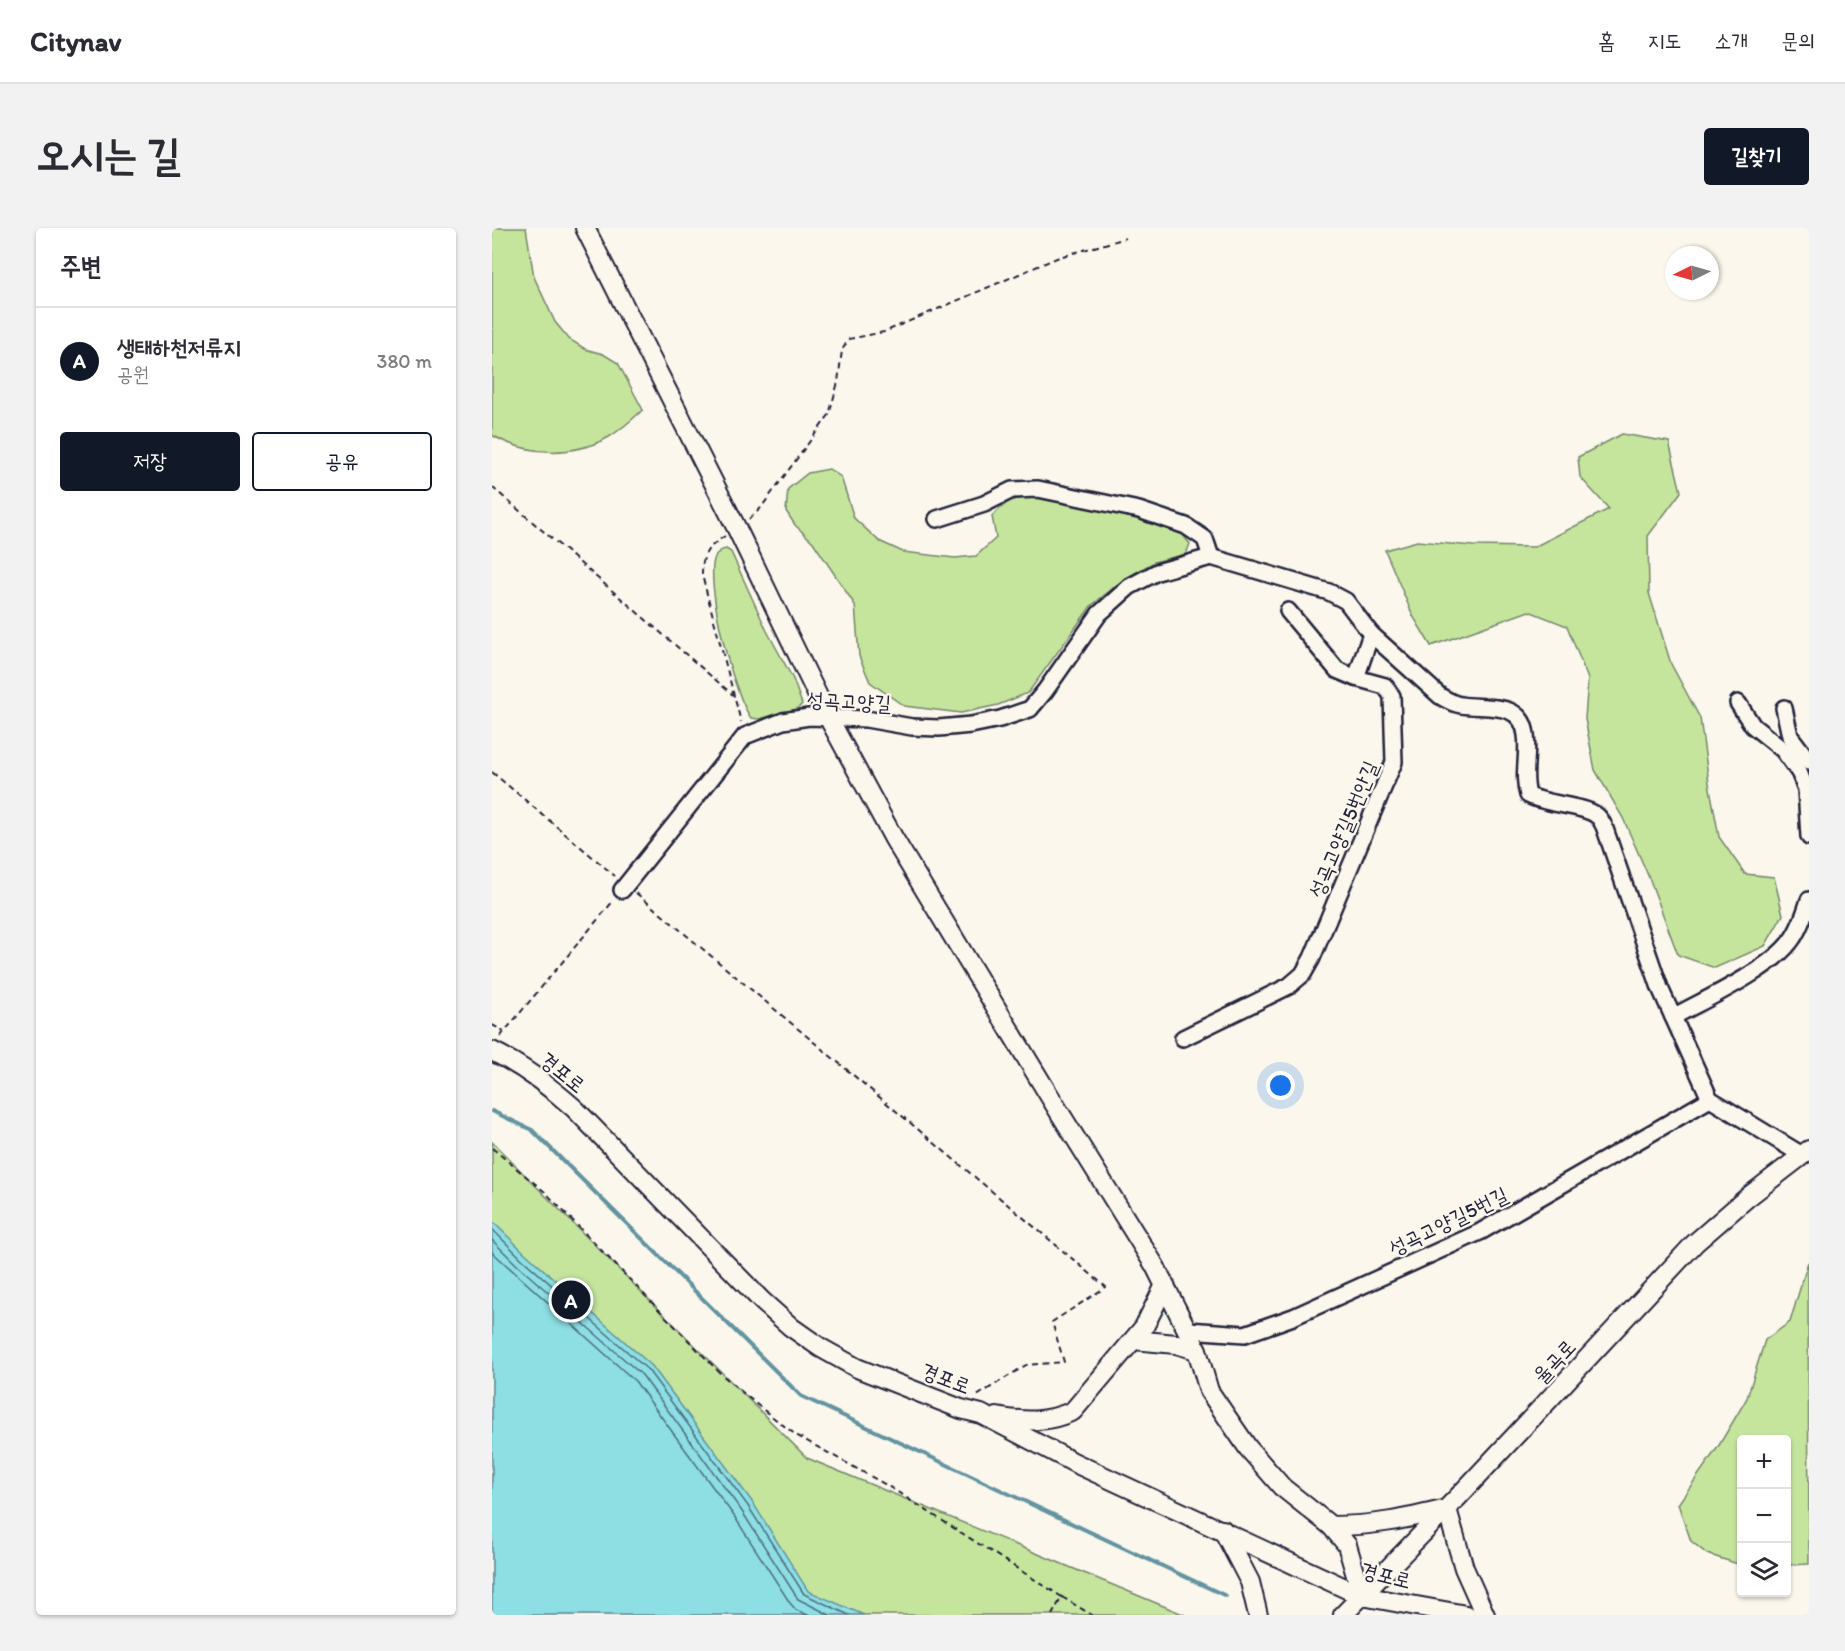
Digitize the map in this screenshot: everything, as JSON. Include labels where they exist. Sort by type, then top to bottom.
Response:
[{"type":"street","points":[[585,228],[737,529],[828,717],[894,839],[1165,1285],[1197,1350],[1209,1390],[1248,1448],[1282,1487],[1331,1526],[1347,1545],[1362,1596]]},
{"type":"street","points":[[937,519],[984,504],[1011,490],[1038,489],[1138,510],[1186,526],[1205,539],[1211,557],[1329,592],[1346,601],[1371,634],[1440,696],[1450,702],[1500,707],[1513,712],[1521,722],[1526,734],[1525,784],[1528,795],[1589,811],[1598,815],[1604,826],[1660,988],[1710,1099],[1806,1152]]},
{"type":"street","name":"성곡고양길","points":[[744,736],[783,721],[809,717],[939,728],[1000,719],[1030,709],[1099,614],[1129,587],[1157,572],[1211,557]]},
{"type":"street","name":"성곡고양길5번안길","points":[[1183,1038],[1289,986],[1303,974],[1312,958],[1394,762],[1392,696],[1385,686],[1336,670],[1288,611]]},
{"type":"street","points":[[1356,678],[1371,634]]},
{"type":"street","points":[[1738,703],[1753,726],[1783,750],[1799,772],[1806,789],[1809,837]]},
{"type":"street","points":[[1784,708],[1790,736],[1809,761]]},
{"type":"street","points":[[624,888],[744,736]]},
{"type":"street","points":[[1674,1017],[1765,965],[1791,942],[1809,900]]},
{"type":"street","name":"경포로","points":[[492,1051],[547,1084],[567,1102],[762,1301],[791,1327],[821,1348],[857,1368],[961,1409],[981,1414],[1075,1463],[1362,1596],[1466,1615]]},
{"type":"street","name":"성곡고양길5번길","points":[[1188,1330],[1245,1334],[1293,1317],[1480,1232],[1710,1099]]},
{"type":"street","name":"율곡로","points":[[1343,1615],[1447,1509],[1695,1243],[1748,1197],[1806,1152]]},
{"type":"street","points":[[981,1414],[1020,1421],[1040,1421],[1059,1418],[1073,1411],[1134,1340],[1154,1310],[1165,1285]]},
{"type":"street","points":[[1134,1340],[1176,1344],[1197,1350]]},
{"type":"street","points":[[1331,1526],[1392,1522],[1447,1509],[1464,1568],[1485,1615]]},
{"type":"street","points":[[1223,1530],[1250,1582],[1258,1615]]},
{"type":"path","points":[[744,736],[702,575],[705,553],[713,544],[737,529],[760,509],[829,415],[838,382],[842,350],[849,339],[884,332],[1059,257],[1126,238]]},
{"type":"path","points":[[492,487],[734,696]]},
{"type":"path","points":[[492,772],[624,888],[1106,1287],[1052,1322],[1064,1362],[1026,1365],[985,1389],[961,1409]]},
{"type":"path","points":[[492,1040],[500,1037],[624,888]]},
{"type":"path","points":[[492,1025],[504,1031]]},
{"type":"path","points":[[492,1148],[545,1192],[721,1374],[761,1408],[796,1435],[888,1486],[1092,1615]]},
{"type":"path","points":[[1052,1615],[1062,1597]]},
{"type":"green space","points":[[492,228],[526,228],[534,277],[555,322],[569,339],[585,349],[603,354],[618,363],[643,410],[609,437],[580,448],[550,451],[520,447],[492,435]]},
{"type":"green space","points":[[1622,434],[1669,442],[1681,492],[1648,536],[1649,593],[1671,664],[1700,718],[1719,837],[1745,874],[1774,877],[1783,915],[1765,946],[1715,968],[1678,955],[1650,880],[1623,818],[1595,770],[1585,719],[1588,679],[1567,626],[1529,611],[1431,646],[1413,616],[1385,550],[1417,541],[1473,546],[1534,547],[1609,509],[1580,477],[1578,457]]},
{"type":"green space","points":[[829,469],[841,477],[854,518],[879,541],[903,552],[955,558],[976,556],[996,538],[992,516],[1010,500],[1039,496],[1137,519],[1182,534],[1190,544],[1186,554],[1154,562],[1124,579],[1091,606],[1028,693],[998,705],[961,713],[904,706],[870,682],[859,656],[855,605],[813,542],[795,525],[786,511],[788,489],[808,473]]},
{"type":"green space","points":[[726,549],[731,552],[767,631],[793,679],[802,704],[797,709],[759,719],[751,718],[744,706],[722,639],[714,590],[715,557]]},
{"type":"green space","points":[[492,1142],[807,1458],[1185,1615],[492,1615]]},
{"type":"green space","points":[[1808,1262],[1809,1564],[1791,1565],[1791,1435],[1737,1435],[1737,1564],[1707,1554],[1691,1541],[1678,1504],[1718,1447],[1747,1398],[1765,1340],[1790,1322]]},
{"type":"water","points":[[492,1221],[652,1366],[753,1503],[808,1591],[864,1615],[492,1615]]},
{"type":"waterway","points":[[492,1111],[532,1130],[801,1396],[1226,1596]]},
{"type":"place","name":"생태하천저류지","points":[[571,1300]]}]
